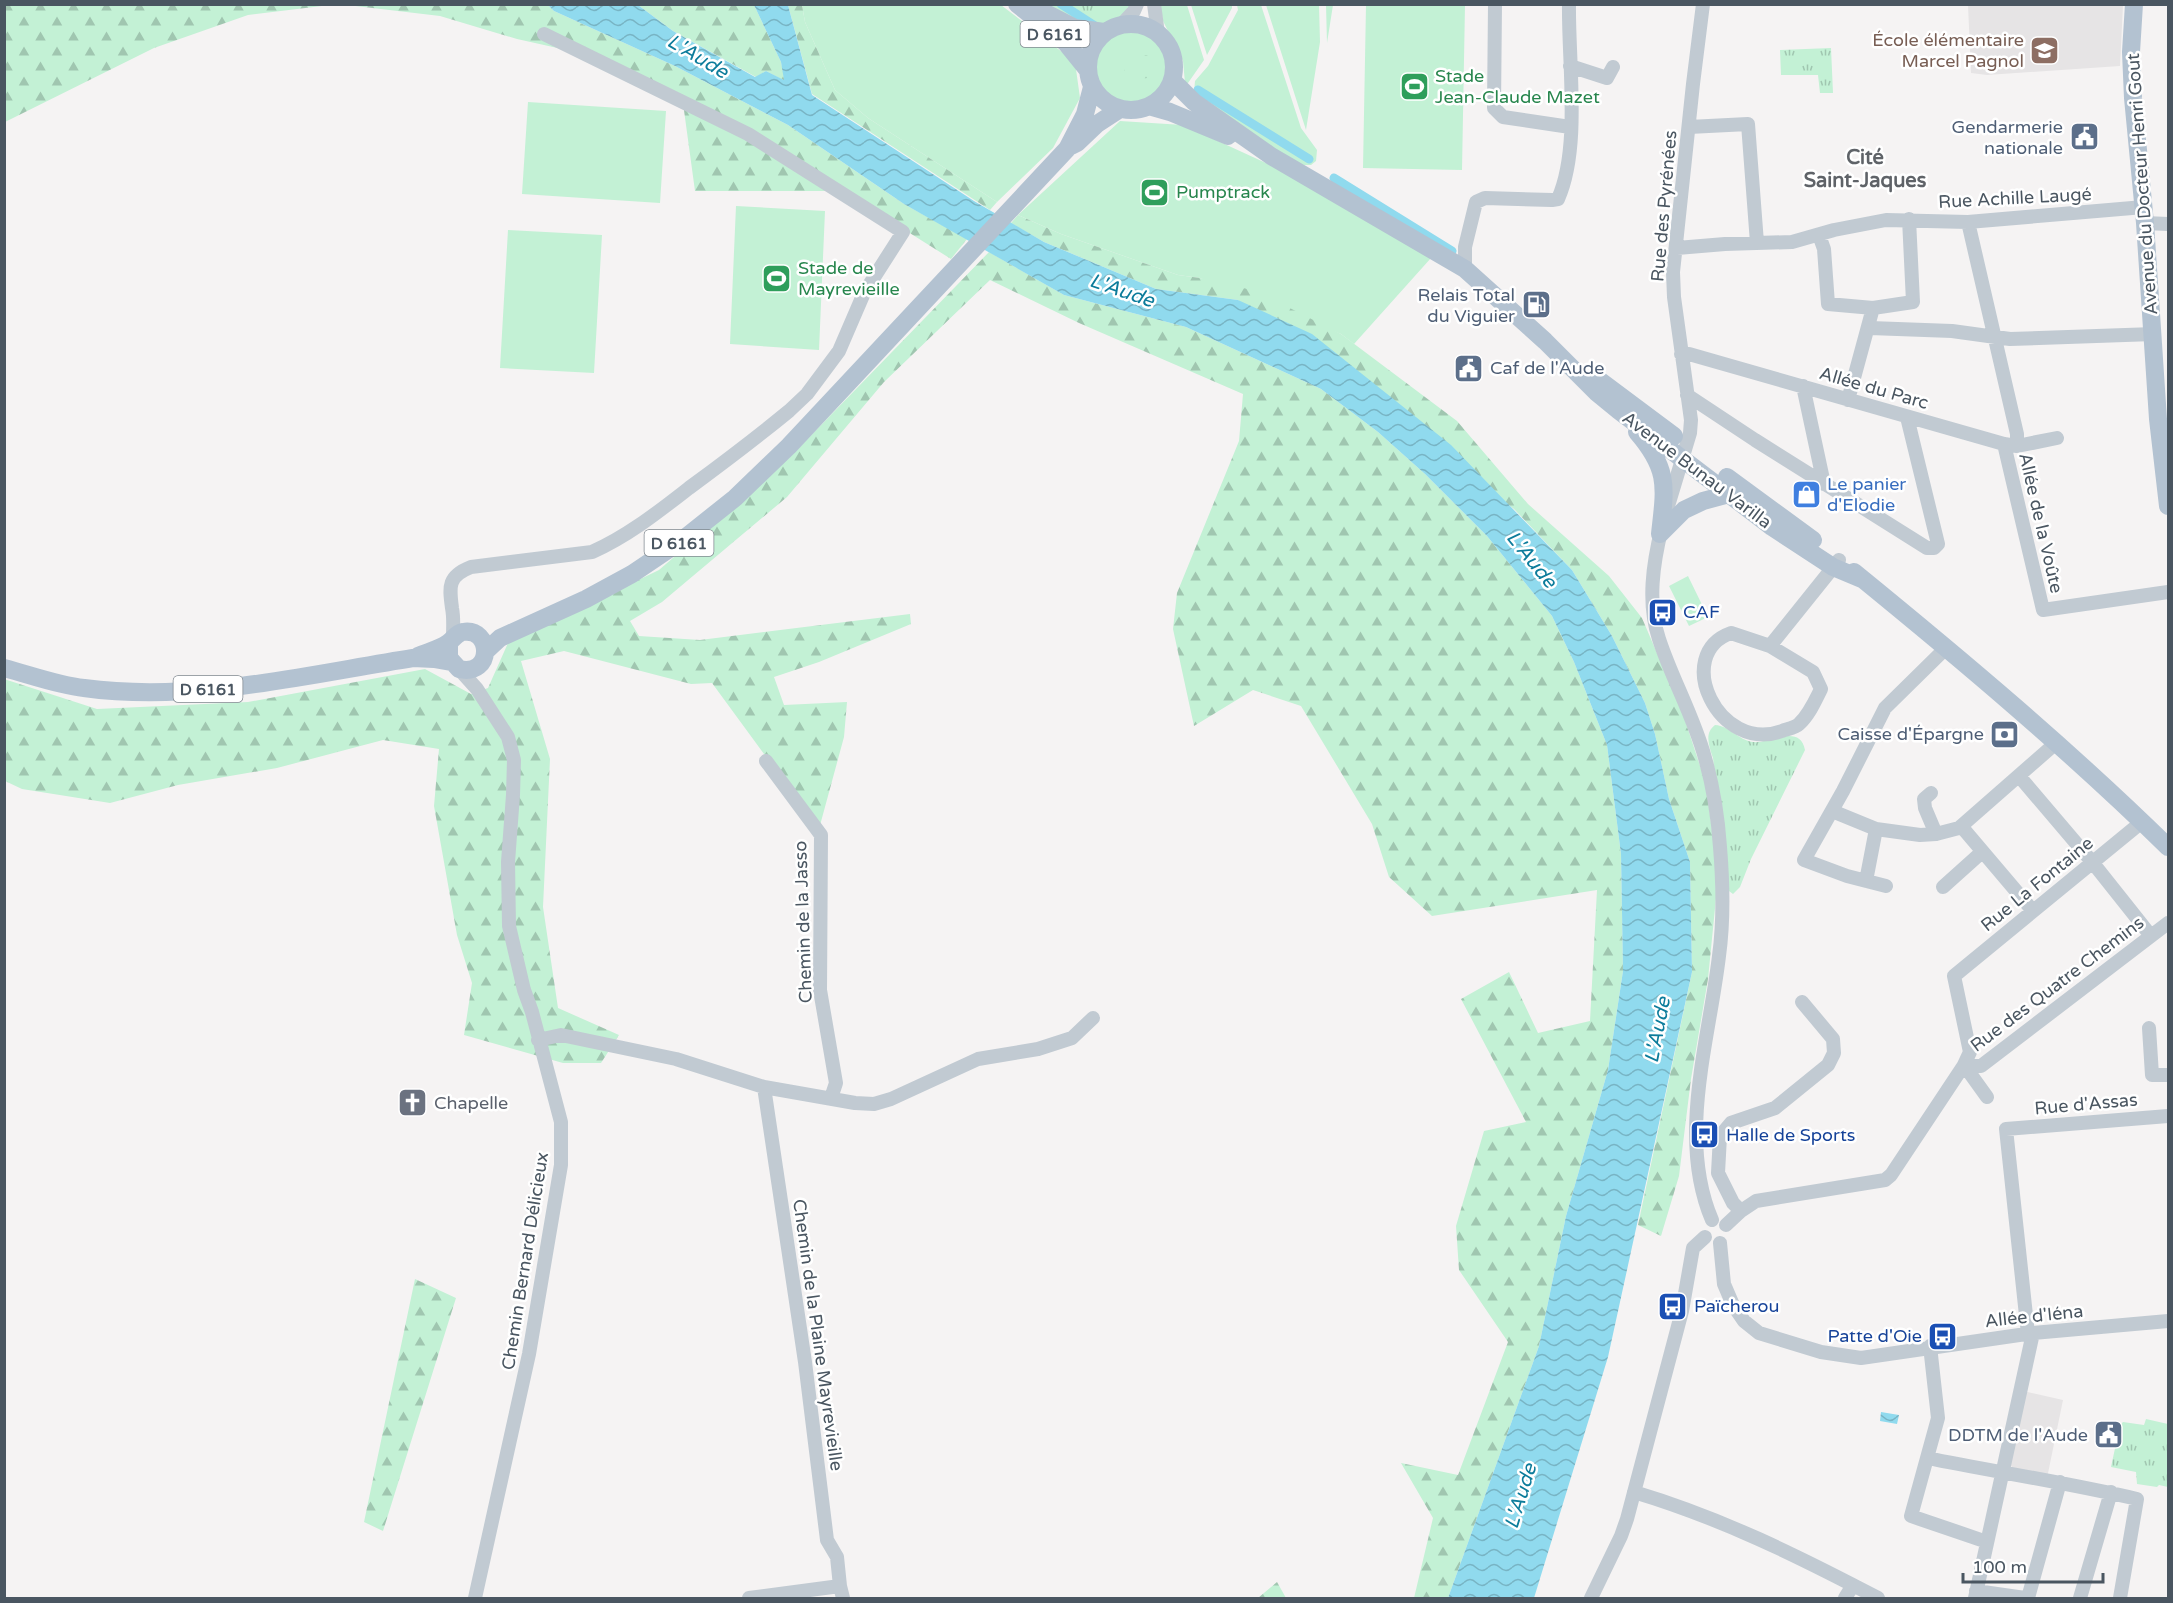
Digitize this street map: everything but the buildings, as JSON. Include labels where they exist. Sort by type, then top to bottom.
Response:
[{"type":"main road","name":"D 6161","points":[[1017,4],[1066,43],[1090,78],[1085,114],[1067,149]]},
{"type":"main road","name":"D 6161","points":[[1030,4],[1075,28],[1104,32]]},
{"type":"main road","name":"Avenue du Docteur Henri Gout","points":[[2134,4],[2131,52],[2133,98],[2154,334],[2158,419],[2169,506]]},
{"type":"main road","points":[[1122,24],[1142,25],[1158,34],[1169,47],[1172,55],[1172,80],[1163,95],[1149,106],[1135,110],[1120,109],[1104,101],[1090,78],[1091,48],[1104,32],[1122,24]]},
{"type":"main road","points":[[1172,80],[1194,102],[1271,156]]},
{"type":"main road","points":[[1149,106],[1184,118],[1271,156]]},
{"type":"main road","name":"D 6161","points":[[4,668],[84,688],[150,692],[231,688],[412,658],[467,640],[500,638],[595,594],[632,574],[681,541],[744,490],[1067,149],[1097,124],[1120,109]]},
{"type":"main road","name":"Avenue Bunau Varilla","points":[[1271,156],[1465,269],[1545,340],[1684,452],[1836,563]]},
{"type":"main road","name":"Avenue Bunau Varilla","points":[[1545,340],[1596,392],[1618,410],[1684,452],[1729,494],[1772,527],[1864,580],[2056,743],[2169,847]]},
{"type":"main road","points":[[1618,410],[1650,447],[1659,466],[1665,486],[1660,534]]},
{"type":"main road","points":[[1660,534],[1684,510],[1703,501],[1729,494]]},
{"type":"main road","points":[[467,640],[483,660],[462,666],[447,652],[467,640]]},
{"type":"main road","name":"D 6161","points":[[412,658],[434,659],[462,666]]},
{"type":"street","points":[[1122,24],[1137,4]]},
{"type":"street","points":[[1154,4],[1158,34]]},
{"type":"street","points":[[1495,4],[1494,108],[1503,117],[1570,128]]},
{"type":"street","points":[[1465,269],[1465,247],[1476,202],[1485,198],[1552,200],[1558,199],[1562,190],[1569,155],[1569,4]]},
{"type":"street","name":"Rue des Pyrénées","points":[[1703,4],[1673,272],[1691,420],[1660,534],[1654,563],[1652,595],[1659,639],[1679,685],[1705,757],[1720,846],[1723,908],[1720,954],[1698,1093],[1697,1152],[1701,1188],[1712,1220]]},
{"type":"street","points":[[467,640],[453,610],[449,591],[454,577],[462,570],[471,567],[592,552],[607,546],[660,510],[789,411],[807,394],[839,351],[864,292],[903,232],[748,134],[544,33]]},
{"type":"street","points":[[1570,66],[1607,78],[1612,67]]},
{"type":"street","points":[[1689,127],[1748,124],[1757,243]]},
{"type":"street","name":"Rue Achille Laugé","points":[[1677,248],[1792,242],[1834,230],[1886,220],[1968,222],[2144,215],[2169,224]]},
{"type":"street","points":[[1819,235],[1824,249],[1828,304],[1874,308],[1913,302],[1910,219]]},
{"type":"street","name":"Allée de la Voûte","points":[[1968,222],[2018,434],[2010,445],[2043,609],[2169,592]]},
{"type":"street","points":[[1848,400],[1874,308]]},
{"type":"street","points":[[1870,328],[1952,331],[2010,339],[2154,334]]},
{"type":"street","name":"Allée du Parc","points":[[1682,354],[1689,354],[2010,445],[2057,438]]},
{"type":"street","points":[[1803,386],[1824,484]]},
{"type":"street","points":[[1687,395],[1707,410],[1927,548],[1934,548],[1938,544],[1907,417]]},
{"type":"street","points":[[1770,646],[1836,563]]},
{"type":"street","points":[[1731,633],[1770,646],[1813,672],[1821,689],[1812,707],[1797,726],[1775,734],[1751,735],[1725,720],[1714,708],[1705,681],[1705,657],[1716,642],[1731,633]]},
{"type":"street","points":[[1886,886],[1847,876],[1804,860],[1885,708],[1946,648]]},
{"type":"street","name":"Chemin Bernard Délicieux","points":[[462,666],[508,737],[514,760],[508,862],[509,926],[561,1122],[561,1165],[529,1354],[475,1599]]},
{"type":"street","points":[[1832,811],[1876,829],[1920,835],[1936,834],[1961,826],[2056,743]]},
{"type":"street","name":"Chemin de la Jasso","points":[[766,761],[821,835],[820,990],[836,1083],[831,1098]]},
{"type":"street","points":[[2019,776],[2093,862],[2151,936]]},
{"type":"street","points":[[1931,793],[1924,799],[1925,808],[1936,834]]},
{"type":"street","name":"Rue La Fontaine","points":[[1964,1065],[1970,1052],[1954,976],[2143,821]]},
{"type":"street","points":[[1961,826],[2033,910]]},
{"type":"street","points":[[1866,881],[1876,829]]},
{"type":"street","points":[[1943,887],[1982,852]]},
{"type":"street","name":"Rue des Quatre Chemins","points":[[1964,1065],[1981,1066],[2169,923]]},
{"type":"street","points":[[1741,1211],[1734,1203],[1718,1173],[1720,1136],[1731,1123],[1775,1108],[1827,1065],[1834,1053],[1833,1039],[1802,1002]]},
{"type":"street","points":[[538,1040],[561,1035],[584,1039],[676,1059],[764,1087],[855,1103],[874,1104],[891,1099],[978,1059],[1038,1049],[1072,1038],[1093,1018]]},
{"type":"street","points":[[2150,1028],[2152,1074],[2169,1075]]},
{"type":"street","points":[[1726,1225],[1756,1201],[1886,1180],[1964,1065],[1986,1097]]},
{"type":"street","name":"Chemin de la Plaine Mayrevieille","points":[[749,1599],[842,1592],[837,1557],[827,1540],[805,1362],[764,1087]]},
{"type":"street","name":"Rue d'Assas","points":[[2031,1333],[2006,1129],[2169,1116]]},
{"type":"street","points":[[1712,1220],[1726,1225],[1728,1234],[1720,1243],[1712,1243],[1705,1238],[1704,1229],[1712,1220]]},
{"type":"street","points":[[1591,1599],[1622,1536],[1682,1311],[1693,1248],[1705,1238]]},
{"type":"street","name":"Allée d'Iéna","points":[[1720,1243],[1724,1284],[1733,1305],[1744,1321],[1759,1333],[1821,1352],[1860,1358],[2031,1333],[2169,1321]]},
{"type":"street","points":[[2031,1333],[1975,1595],[2027,1599],[2060,1482]]},
{"type":"street","points":[[1930,1346],[1939,1409],[1938,1418],[1911,1516],[1987,1542]]},
{"type":"street","points":[[1927,1458],[2002,1474],[2060,1482],[2138,1499],[2120,1599]]},
{"type":"street","points":[[1634,1492],[1720,1521],[1775,1545],[1878,1599]]},
{"type":"street","points":[[2080,1599],[2110,1492]]},
{"type":"street","points":[[1845,1599],[1853,1585]]},
{"type":"shaded area","name":"École élémentaire Marcel Pagnol","points":[[1968,5],[2123,5],[2120,66],[1987,75],[1971,73]]},
{"type":"shaded area","points":[[2023,1391],[2063,1400],[2047,1478],[2014,1472],[2009,1461]]},
{"type":"green space","points":[[5,4],[330,5],[248,15],[154,48],[5,122]]},
{"type":"green space","points":[[347,5],[548,5],[554,11],[675,66],[788,125],[904,204],[967,239],[951,259],[843,191],[695,191],[683,103],[580,53],[517,39],[440,16]]},
{"type":"green space","points":[[638,5],[754,5],[781,62],[785,81],[766,71],[756,77],[673,31]]},
{"type":"green space","points":[[788,5],[802,5],[805,22],[835,90],[868,118],[997,202],[990,210],[812,94]]},
{"type":"green space","points":[[802,5],[1001,5],[1075,62],[1080,98],[1053,148],[997,202],[868,118],[835,90],[805,22]]},
{"type":"green space","points":[[1037,5],[1064,5],[1084,17],[1094,17],[1094,5],[1132,5],[1120,20],[1090,29]]},
{"type":"green space","points":[[1064,5],[1094,5],[1095,17],[1084,17]]},
{"type":"green space","points":[[1160,5],[1187,5],[1204,60],[1188,83],[1185,83],[1183,61],[1163,21]]},
{"type":"green space","points":[[1191,5],[1232,5],[1207,55]]},
{"type":"green space","points":[[1237,5],[1261,5],[1301,128],[1317,150],[1316,161],[1311,165],[1291,160],[1194,92],[1195,81],[1208,66],[1238,10]]},
{"type":"green space","points":[[1266,5],[1319,5],[1320,42],[1306,130]]},
{"type":"green space","points":[[1326,5],[1333,5],[1327,43]]},
{"type":"green space","name":"Stade Jean-Claude Mazet","points":[[1366,5],[1465,5],[1462,170],[1363,168]]},
{"type":"green space","points":[[1130,31],[1144,34],[1156,42],[1164,54],[1167,68],[1164,82],[1156,94],[1144,102],[1130,105],[1116,102],[1104,94],[1096,82],[1093,68],[1096,54],[1104,42],[1116,34]]},
{"type":"green space","points":[[1831,48],[1833,93],[1820,93],[1818,75],[1781,75],[1780,50]]},
{"type":"green space","points":[[1124,49],[1140,58],[1146,55],[1150,57],[1152,68],[1147,78],[1139,79],[1136,71],[1140,62],[1127,56],[1124,68],[1126,77],[1122,80],[1118,77],[1115,69]]},
{"type":"green space","points":[[528,102],[666,111],[660,203],[522,194]]},
{"type":"green space","points":[[1120,121],[1183,125],[1279,169],[1431,258],[1354,344],[1341,334],[1200,278],[1178,275],[1061,234],[1018,215]]},
{"type":"green space","name":"Stade de Mayrevieille","points":[[736,206],[825,211],[819,350],[730,344]]},
{"type":"green space","points":[[1018,215],[1061,234],[1178,275],[1256,291],[1341,334],[1457,421],[1528,504],[1609,576],[1642,618],[1683,714],[1706,784],[1718,878],[1708,979],[1691,1079],[1679,1176],[1661,1236],[1638,1225],[1692,972],[1690,862],[1669,799],[1655,734],[1645,703],[1612,636],[1572,570],[1514,509],[1238,300],[1156,289],[1044,242],[1011,223]]},
{"type":"green space","points":[[508,230],[602,235],[594,373],[500,368]]},
{"type":"green space","points":[[989,252],[1064,295],[1186,327],[1321,389],[1378,432],[1425,474],[1487,536],[1552,616],[1574,662],[1607,745],[1621,854],[1623,971],[1608,1070],[1566,1216],[1539,1346],[1448,1598],[1414,1598],[1433,1518],[1401,1463],[1458,1475],[1508,1342],[1459,1270],[1456,1226],[1484,1131],[1526,1122],[1461,999],[1509,972],[1538,1033],[1590,1021],[1597,890],[1432,916],[1389,877],[1372,824],[1301,706],[1253,690],[1194,726],[1173,629],[1177,593],[1239,441],[1243,394],[1079,323],[990,280],[884,382],[787,497],[662,602],[630,621],[639,636],[700,640],[910,614],[911,624],[819,662],[774,677],[784,705],[847,702],[844,737],[819,829],[712,683],[691,684],[564,651],[521,661],[550,759],[543,907],[558,1008],[619,1035],[601,1063],[563,1063],[464,1035],[472,983],[457,935],[434,806],[439,749],[383,740],[277,768],[178,785],[110,803],[22,789],[5,781],[4,679],[97,709],[248,702],[425,669],[471,694],[488,688],[508,643],[659,570],[791,456]]},
{"type":"green space","points":[[1688,576],[1708,617],[1689,626],[1669,586]]},
{"type":"green space","points":[[1715,725],[1753,742],[1791,736],[1802,742],[1805,750],[1751,859],[1740,887],[1733,894],[1729,891],[1713,758],[1708,740],[1709,732]]},
{"type":"green space","points":[[415,1279],[456,1298],[383,1531],[364,1522]]},
{"type":"green space","points":[[2146,1419],[2168,1424],[2168,1487],[2137,1484],[2136,1472],[2111,1467],[2120,1425],[2123,1422],[2144,1425]]},
{"type":"green space","points":[[1277,1582],[1286,1598],[1258,1598]]},
{"type":"water","name":"L'Aude","points":[[548,5],[638,5],[673,31],[755,77],[766,71],[784,80],[781,62],[754,5],[788,5],[812,95],[974,201],[1044,242],[1156,289],[1238,300],[1312,334],[1451,445],[1572,570],[1612,636],[1645,703],[1655,734],[1669,799],[1690,862],[1692,972],[1608,1357],[1534,1598],[1448,1598],[1539,1346],[1566,1216],[1608,1070],[1623,971],[1621,854],[1607,745],[1574,662],[1552,616],[1487,536],[1425,474],[1378,432],[1321,389],[1186,327],[1064,295],[904,204],[788,125],[675,66],[554,11]]},
{"type":"water","points":[[1881,1412],[1899,1415],[1897,1424],[1880,1421]]},
{"type":"waterway","points":[[1061,4],[1095,26]]},
{"type":"waterway","points":[[1198,90],[1309,159]]},
{"type":"waterway","points":[[1334,178],[1452,251]]},
{"type":"place","name":"École élémentaire Marcel Pagnol","points":[[2045,50]]},
{"type":"place","name":"Stade Jean-Claude Mazet","points":[[1414,86]]},
{"type":"place","name":"Gendarmerie nationale","points":[[2084,137]]},
{"type":"place","name":"Pumptrack","points":[[1155,192]]},
{"type":"place","name":"Stade de Mayrevieille","points":[[777,278]]},
{"type":"place","name":"Relais Total du Viguier","points":[[1536,305]]},
{"type":"place","name":"Caf de l'Aude","points":[[1469,368]]},
{"type":"place","name":"Le panier d'Elodie","points":[[1806,494]]},
{"type":"place","name":"CAF","points":[[1662,612]]},
{"type":"place","name":"Caisse d'Épargne","points":[[2005,734]]},
{"type":"place","name":"Chapelle","points":[[413,1103]]},
{"type":"place","name":"Halle de Sports","points":[[1705,1135]]},
{"type":"place","name":"Païcherou","points":[[1673,1306]]},
{"type":"place","name":"Patte d'Oie","points":[[1943,1336]]},
{"type":"place","name":"DDTM de l'Aude","points":[[2109,1435]]},
{"type":"district","name":"Cité Saint-Jaques","points":[[1865,168]]}]
